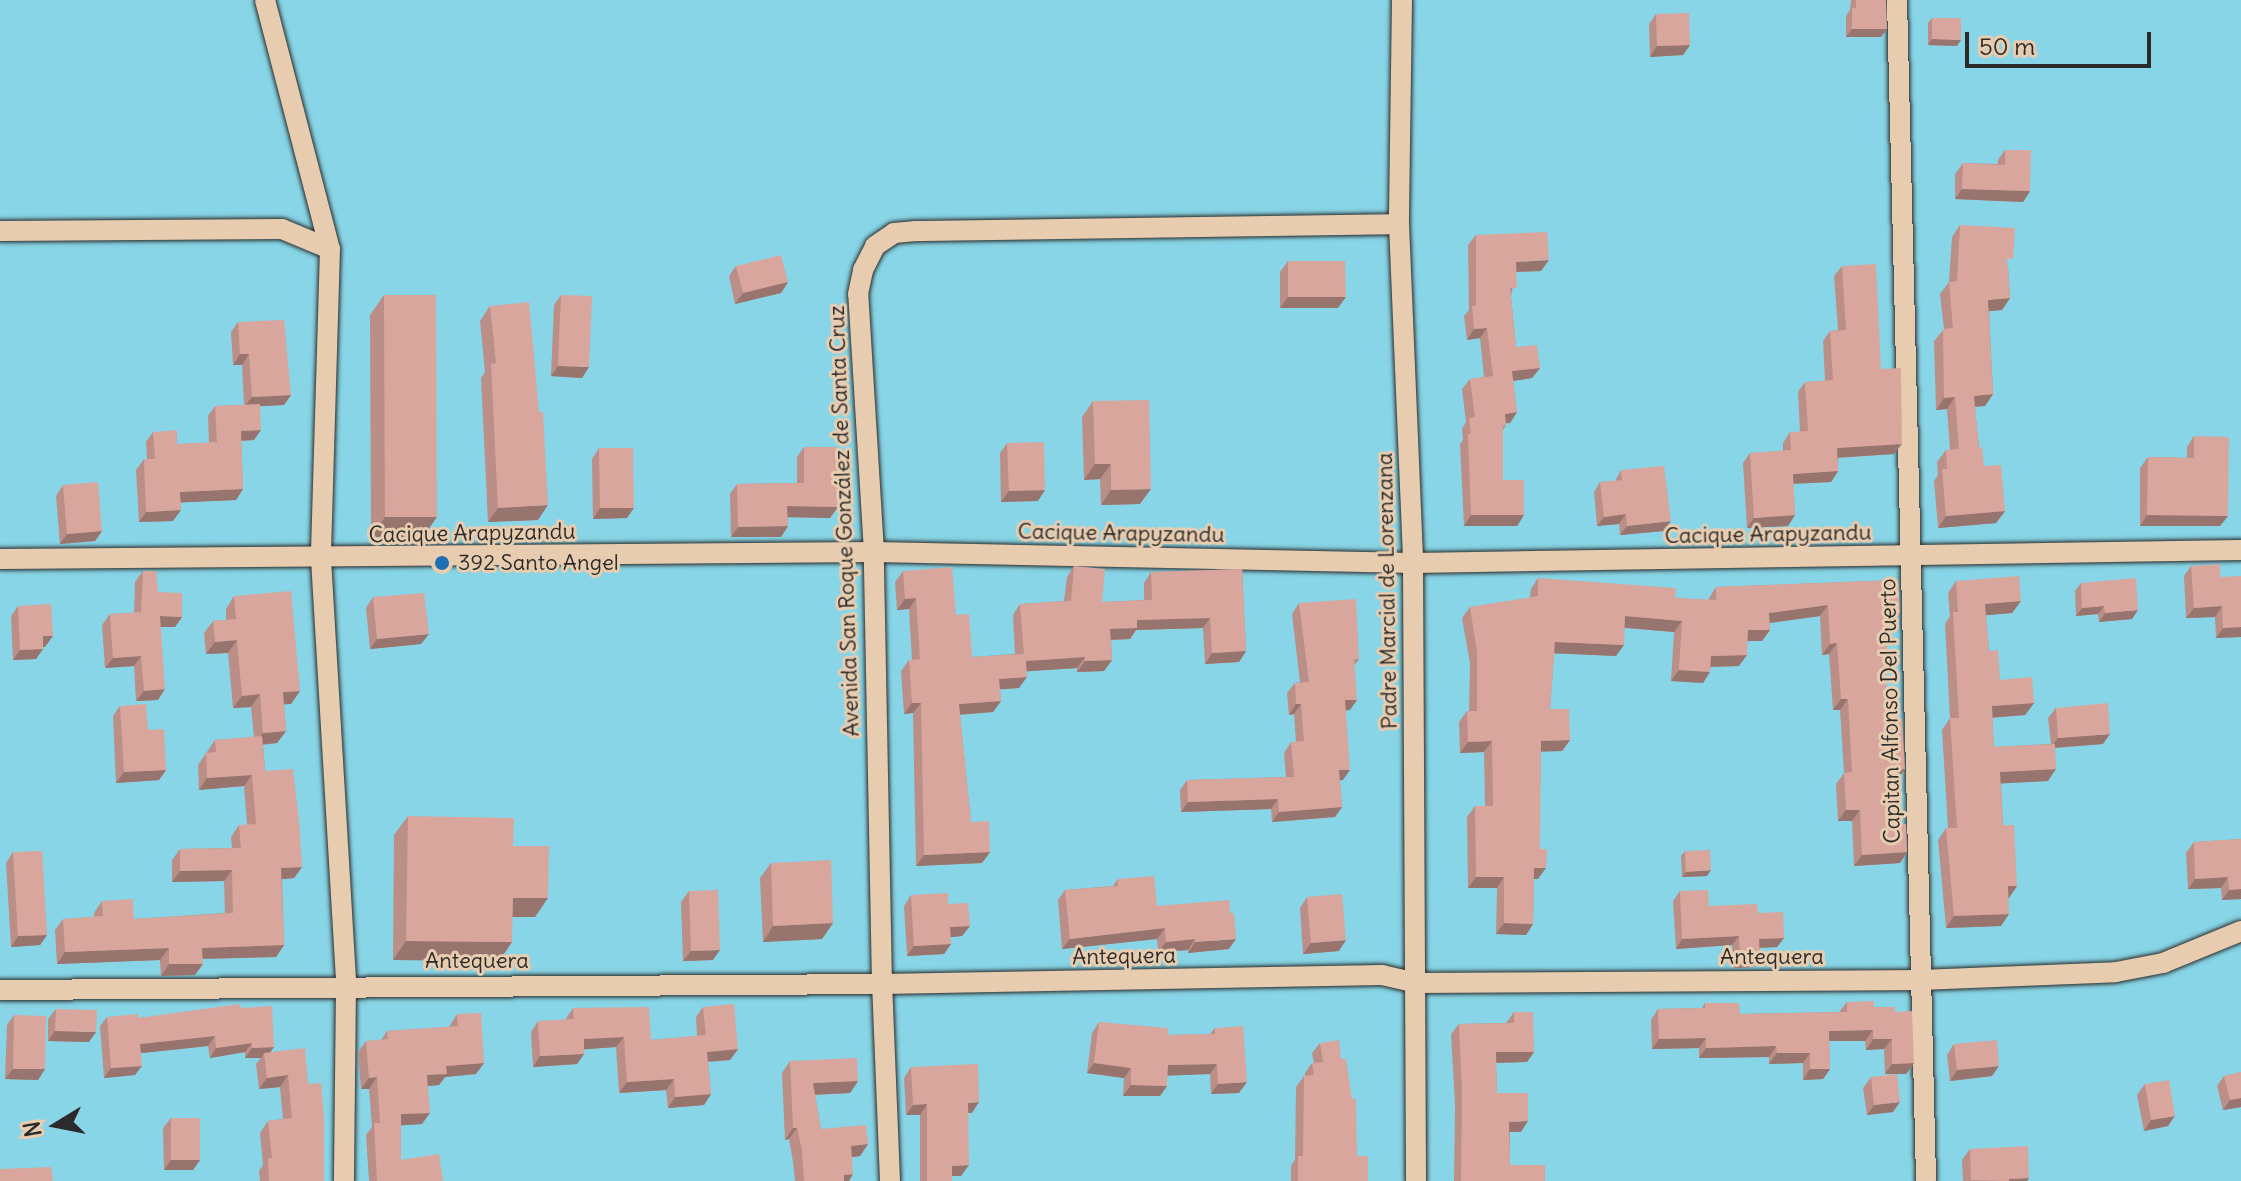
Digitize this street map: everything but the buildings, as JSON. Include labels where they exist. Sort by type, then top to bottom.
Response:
[{"type":"street","points":[[265,0],[330,249],[321,559],[346,985],[344,1181]]},
{"type":"street","name":"Padre Marcial de Lorenzana","points":[[1402,0],[1399,224],[1413,563],[1416,1181]]},
{"type":"street","name":"Capitan Alfonso Del Puerto","points":[[1897,0],[1926,1181]]},
{"type":"street","name":"Avenida San Roque González de Santa Cruz","points":[[890,1181],[882,984],[874,552],[858,294],[863,270],[875,246],[894,233],[1399,224]]},
{"type":"street","points":[[0,231],[282,229],[330,249]]},
{"type":"street","name":"Cacique Arapyzandu","points":[[0,559],[321,559],[874,552],[1413,563],[2241,550]]},
{"type":"street","name":"Antequera","points":[[0,990],[346,985],[882,984],[1382,975],[1416,983],[1920,980],[2116,972],[2163,963],[2241,931]]},
{"type":"water","points":[[0,0],[2241,0],[2241,1181],[0,1181]]},
{"type":"place","name":"392 Santo Angel","points":[[442,563]]}]
